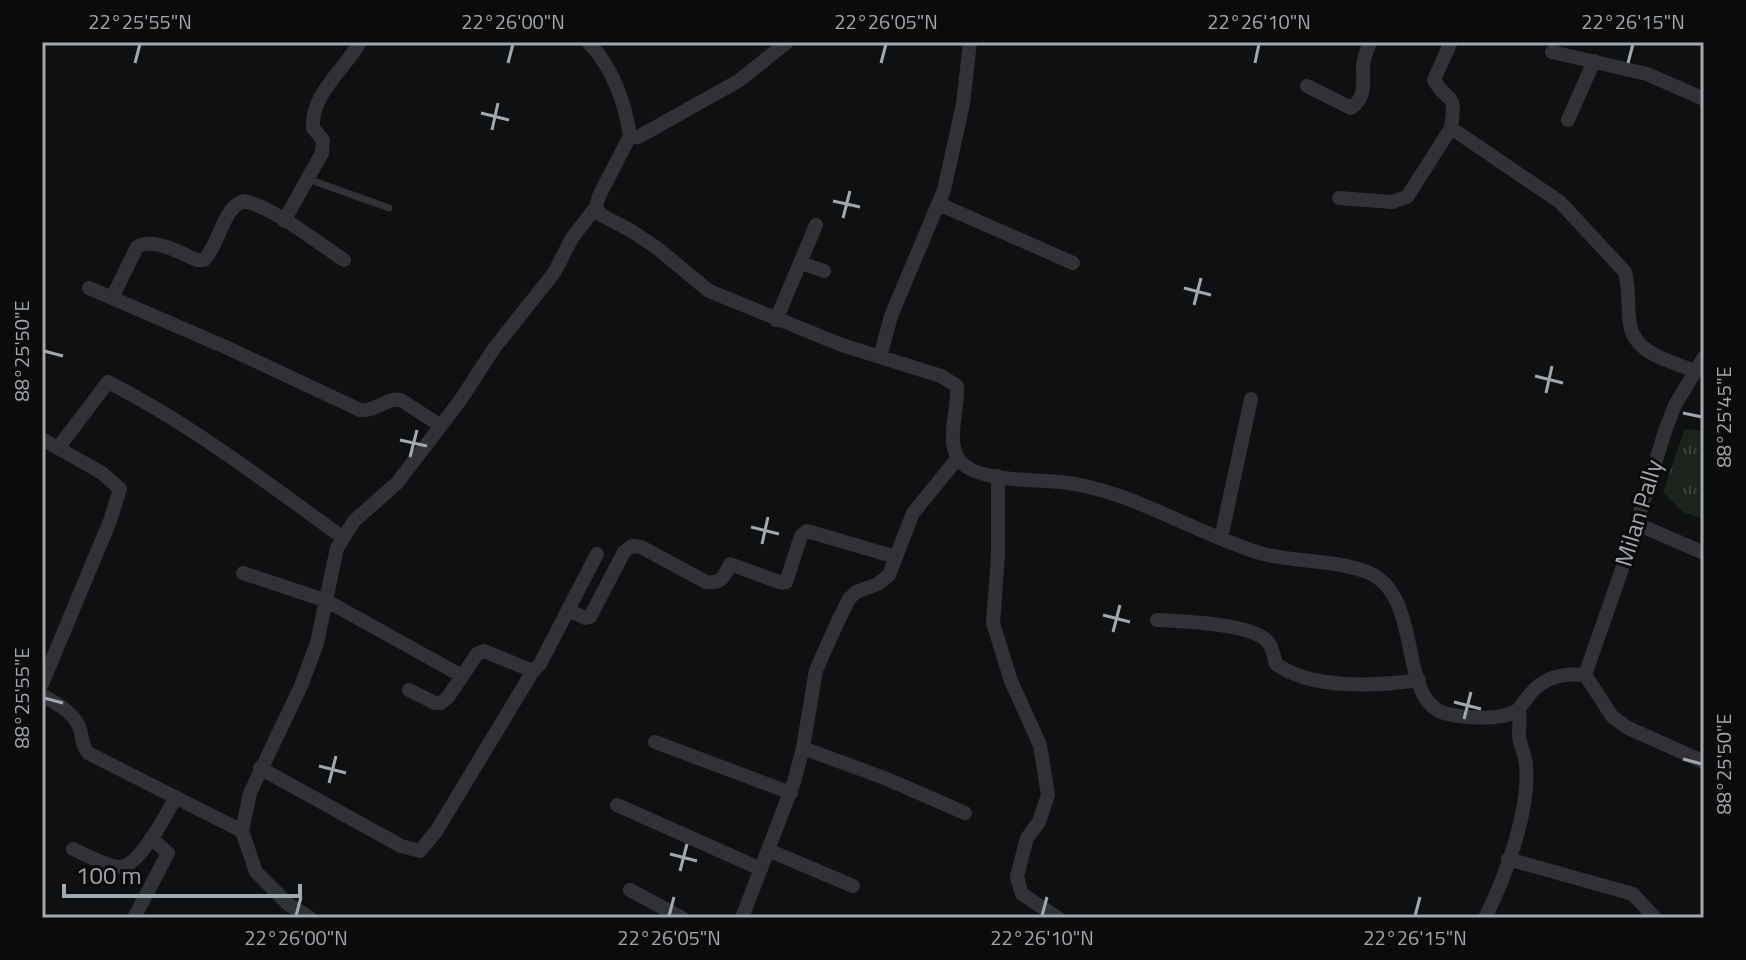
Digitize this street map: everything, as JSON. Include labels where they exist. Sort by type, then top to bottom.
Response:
[{"type":"street","points":[[284,221],[322,153],[323,140],[313,128],[315,112],[324,92],[360,42]]},
{"type":"street","points":[[310,918],[288,904],[256,872],[242,831],[250,793],[308,669],[342,537],[363,511],[397,483],[495,347],[554,273],[572,238],[596,207],[630,136],[613,78],[603,57],[588,42]]},
{"type":"street","points":[[630,136],[638,137],[740,80],[787,42]]},
{"type":"street","points":[[880,357],[891,316],[944,190],[963,104],[970,42]]},
{"type":"street","points":[[1307,86],[1351,108],[1359,103],[1365,86],[1363,67],[1370,42]]},
{"type":"street","points":[[1339,198],[1392,202],[1407,197],[1451,128],[1452,101],[1434,80],[1451,42]]},
{"type":"street","points":[[1568,120],[1588,59],[1584,42]]},
{"type":"street","points":[[1552,52],[1647,74],[1704,99]]},
{"type":"street","points":[[1451,128],[1560,202],[1625,272],[1633,338],[1653,353],[1695,371]]},
{"type":"street","points":[[112,298],[137,247],[145,243],[157,244],[204,260],[239,202],[254,203],[344,260]]},
{"type":"street","points":[[939,204],[1073,263]]},
{"type":"street","points":[[596,207],[601,215],[657,248],[709,291],[776,320],[941,376],[957,386],[954,445],[958,458],[972,471],[1096,489],[1262,553],[1342,565],[1382,580],[1393,591],[1423,694],[1433,707],[1442,712],[1478,718],[1519,710]]},
{"type":"street","points":[[776,320],[816,225]]},
{"type":"street","points":[[801,263],[824,271]]},
{"type":"street","points":[[89,288],[360,410],[401,400],[441,426]]},
{"type":"street","name":"Milan Pally","points":[[1585,675],[1637,524],[1656,455],[1675,405],[1704,357]]},
{"type":"street","points":[[58,448],[108,382],[160,409],[231,456],[342,537]]},
{"type":"street","points":[[1221,538],[1251,399]]},
{"type":"street","points":[[42,439],[102,473],[120,489],[110,521],[42,684]]},
{"type":"street","points":[[742,918],[791,793],[803,748],[816,670],[839,619],[856,592],[878,584],[889,575],[913,513],[958,458]]},
{"type":"street","points":[[998,476],[998,555],[993,623],[1011,681],[1040,745],[1048,795],[1039,822],[1027,838],[1017,877],[1022,894],[1058,918]]},
{"type":"street","points":[[1637,524],[1704,553]]},
{"type":"street","points":[[568,610],[585,618],[590,617],[624,552],[632,546],[641,547],[706,582],[716,583],[721,581],[730,564],[786,582],[801,536],[807,531],[896,557]]},
{"type":"street","points":[[260,768],[401,846],[420,851],[437,830],[540,664],[597,554]]},
{"type":"street","points":[[243,573],[327,601],[462,676]]},
{"type":"street","points":[[1157,620],[1237,628],[1263,637],[1270,644],[1276,664],[1295,675],[1359,687],[1419,680]]},
{"type":"street","points":[[409,690],[441,703],[477,654],[484,651],[533,671]]},
{"type":"street","points":[[1485,918],[1508,859],[1525,795],[1526,766],[1519,736],[1519,710],[1537,686],[1554,676],[1585,675],[1612,716],[1626,727],[1704,762]]},
{"type":"street","points":[[42,695],[63,707],[76,720],[81,732],[81,744],[88,753],[242,831]]},
{"type":"street","points":[[655,742],[791,793]]},
{"type":"street","points":[[803,748],[887,779],[965,813]]},
{"type":"street","points":[[73,849],[124,867],[151,838],[176,797]]},
{"type":"street","points":[[617,805],[761,869]]},
{"type":"street","points":[[134,918],[168,853],[151,838]]},
{"type":"street","points":[[768,850],[853,886]]},
{"type":"street","points":[[1508,859],[1633,894],[1655,918]]},
{"type":"street","points":[[630,890],[682,918]]},
{"type":"lane","points":[[306,178],[389,208]]},
{"type":"green space","points":[[1685,429],[1704,431],[1704,519],[1683,512],[1663,492]]}]
